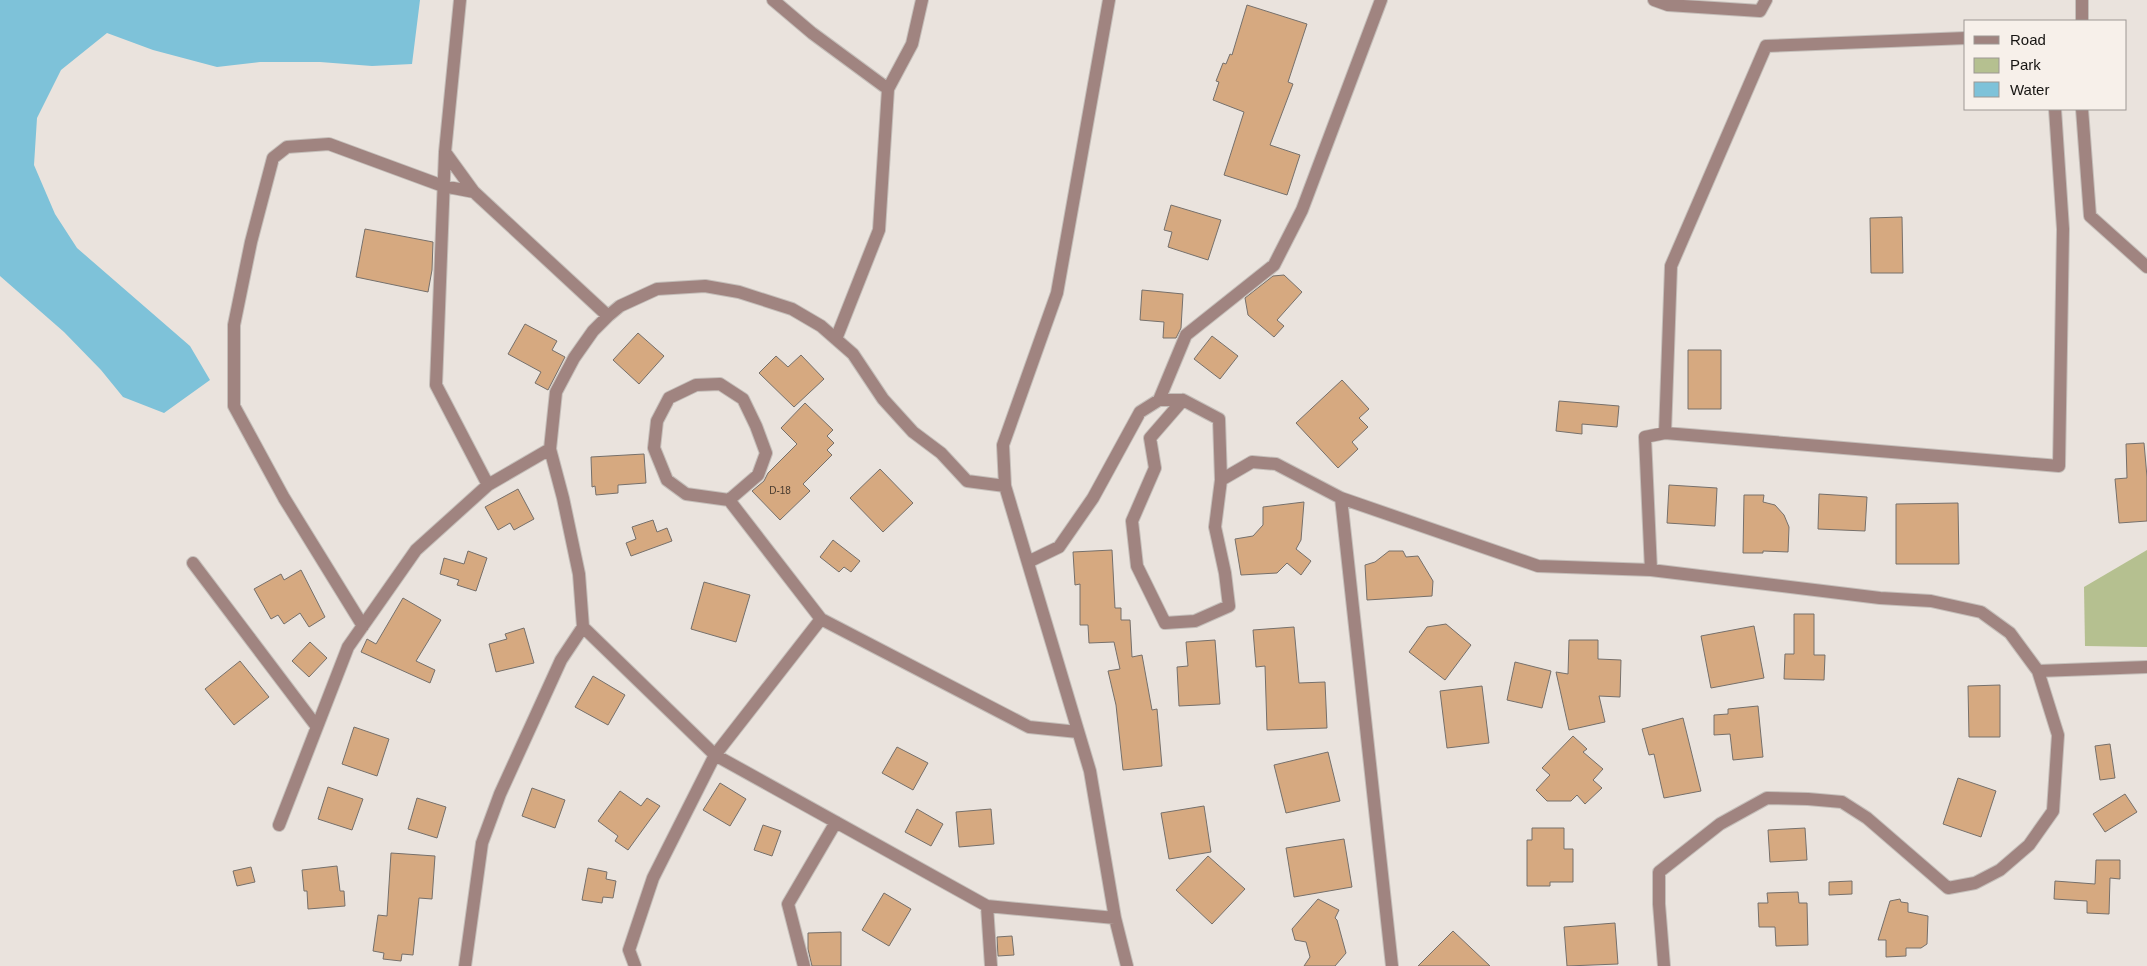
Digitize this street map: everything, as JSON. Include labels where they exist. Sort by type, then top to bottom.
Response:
[{"type":"street","points":[[460,0],[445,152],[436,385],[488,485]]},
{"type":"street","points":[[772,0],[812,33],[888,89]]},
{"type":"street","points":[[836,339],[878,230],[888,89],[912,44],[922,0]]},
{"type":"street","points":[[1109,0],[1057,293],[1003,445],[1005,486],[1090,771],[1115,918],[1127,966]]},
{"type":"street","points":[[1159,400],[1186,335],[1274,265],[1302,210],[1380,0]]},
{"type":"street","points":[[1654,0],[1668,5],[1760,11],[1766,0]]},
{"type":"street","points":[[2082,0],[2082,20]]},
{"type":"street","points":[[1666,433],[1671,266],[1766,46],[1964,38]]},
{"type":"street","points":[[1651,570],[1645,437],[1666,433],[2059,466],[2062,229],[2054,110]]},
{"type":"street","points":[[2082,110],[2090,216],[2147,267]]},
{"type":"street","points":[[363,626],[284,498],[234,406],[234,325],[250,242],[272,158],[287,147],[329,144],[443,186],[474,192]]},
{"type":"street","points":[[445,152],[474,192],[608,316]]},
{"type":"street","points":[[465,966],[482,844],[500,794],[561,660],[584,627],[579,574],[563,498],[550,449],[556,392],[578,352],[593,331],[608,316],[620,306],[658,289],[705,286],[739,292],[792,309],[821,326],[853,354],[883,399],[913,432],[941,454],[966,481],[1005,486]]},
{"type":"street","points":[[729,500],[758,475],[766,454],[756,426],[743,399],[720,384],[696,385],[669,398],[658,421],[654,448],[667,480],[686,494],[729,500],[821,620],[1030,727],[1078,732]]},
{"type":"street","points":[[1028,562],[1060,547],[1093,498],[1140,412],[1159,400],[1184,400],[1219,419],[1221,480],[1214,527],[1225,573],[1229,606],[1195,621],[1165,623],[1137,566],[1132,521],[1155,468],[1150,438],[1184,400]]},
{"type":"street","points":[[279,825],[348,648],[416,550],[488,485],[550,449]]},
{"type":"street","points":[[1221,480],[1252,462],[1276,464],[1341,498],[1538,566],[1651,570],[1880,598],[1931,601],[1981,612],[2010,633],[2038,671],[2058,735],[2053,811],[2029,846],[2000,870],[1975,883],[1948,888],[1887,833],[1842,802],[1767,798],[1720,824],[1660,872],[1659,904],[1664,966]]},
{"type":"street","points":[[1341,498],[1392,966]]},
{"type":"street","points":[[193,563],[317,727]]},
{"type":"street","points":[[635,966],[629,950],[652,878],[715,754],[821,620]]},
{"type":"street","points":[[584,627],[715,754],[987,906],[1115,918]]},
{"type":"street","points":[[2038,671],[2147,667]]},
{"type":"street","points":[[804,966],[788,904],[836,822]]},
{"type":"street","points":[[987,906],[991,966]]},
{"type":"green space","points":[[2147,550],[2147,647],[2085,646],[2084,587]]},
{"type":"water","points":[[0,0],[420,0],[412,64],[372,66],[320,62],[260,62],[217,67],[153,50],[107,33],[61,70],[37,118],[34,165],[55,214],[77,248],[190,346],[210,380],[164,413],[123,397],[101,370],[64,332],[0,276]]},
{"type":"building","points":[[1247,5],[1307,24],[1288,82],[1293,84],[1270,145],[1300,155],[1287,195],[1224,175],[1244,112],[1213,100],[1219,82],[1216,81],[1223,63],[1226,64],[1230,54],[1232,55]]},
{"type":"building","points":[[1171,205],[1221,220],[1208,260],[1168,247],[1172,232],[1164,230]]},
{"type":"building","points":[[1902,217],[1903,273],[1871,273],[1870,218]]},
{"type":"building","points":[[365,229],[433,242],[432,270],[428,292],[356,277]]},
{"type":"building","points":[[1284,275],[1302,292],[1277,320],[1284,326],[1274,337],[1248,315],[1245,298],[1273,276]]},
{"type":"building","points":[[1142,290],[1183,294],[1181,328],[1176,338],[1163,338],[1164,322],[1140,320]]},
{"type":"building","points":[[525,324],[557,341],[552,350],[565,357],[548,390],[535,383],[541,372],[508,354]]},
{"type":"building","points":[[638,333],[664,356],[639,384],[613,360]]},
{"type":"building","points":[[1212,336],[1238,356],[1220,379],[1194,359]]},
{"type":"building","points":[[1688,350],[1721,350],[1721,409],[1688,409]]},
{"type":"building","points":[[801,355],[824,379],[794,407],[759,373],[776,356],[788,367]]},
{"type":"building","points":[[1342,380],[1369,409],[1359,418],[1368,427],[1352,442],[1358,449],[1338,468],[1296,423]]},
{"type":"building","points":[[1559,401],[1619,406],[1617,427],[1582,424],[1582,434],[1556,431]]},
{"type":"building","points":[[805,403],[833,430],[827,436],[834,443],[827,450],[832,455],[803,484],[810,491],[780,520],[752,491],[764,481],[768,473],[797,444],[781,428]]},
{"type":"building","points":[[2144,443],[2147,477],[2147,521],[2119,523],[2115,479],[2127,478],[2126,444]]},
{"type":"building","points":[[644,454],[646,483],[618,485],[618,493],[596,495],[595,486],[592,487],[591,457]]},
{"type":"building","points":[[880,469],[913,503],[883,532],[850,498]]},
{"type":"building","points":[[1669,485],[1717,488],[1715,526],[1667,523]]},
{"type":"building","points":[[518,489],[534,519],[514,530],[510,523],[498,530],[485,507]]},
{"type":"building","points":[[1819,494],[1867,497],[1865,531],[1818,529]]},
{"type":"building","points":[[1744,495],[1764,495],[1763,502],[1775,505],[1784,515],[1789,527],[1788,552],[1763,551],[1763,553],[1743,553]]},
{"type":"building","points":[[1304,502],[1301,540],[1296,549],[1311,561],[1301,575],[1287,563],[1277,573],[1241,575],[1235,539],[1253,536],[1263,525],[1263,507]]},
{"type":"building","points":[[1958,503],[1959,564],[1896,564],[1896,504]]},
{"type":"building","points":[[653,520],[657,532],[667,528],[672,541],[631,556],[626,543],[636,539],[632,527]]},
{"type":"building","points":[[833,540],[860,561],[851,572],[844,567],[839,572],[820,557]]},
{"type":"building","points":[[1112,550],[1115,608],[1121,608],[1121,620],[1130,620],[1132,657],[1142,655],[1152,710],[1157,709],[1162,766],[1123,770],[1116,705],[1108,671],[1120,669],[1114,642],[1089,643],[1088,625],[1080,625],[1080,584],[1075,585],[1073,552]]},
{"type":"building","points":[[468,551],[487,558],[476,591],[457,585],[459,580],[440,574],[444,558],[464,564]]},
{"type":"building","points":[[1389,551],[1403,551],[1406,557],[1418,556],[1433,581],[1432,596],[1367,600],[1365,565],[1375,562]]},
{"type":"building","points":[[301,570],[325,617],[309,627],[300,613],[284,624],[278,615],[271,619],[254,589],[281,574],[284,580]]},
{"type":"building","points":[[704,582],[750,595],[736,642],[691,629]]},
{"type":"building","points":[[403,598],[441,620],[416,661],[435,670],[430,683],[361,652],[367,639],[376,644]]},
{"type":"building","points":[[1794,614],[1814,614],[1814,655],[1825,655],[1824,680],[1784,679],[1785,654],[1794,654]]},
{"type":"building","points":[[1446,624],[1471,645],[1445,680],[1409,652],[1427,627]]},
{"type":"building","points":[[1754,626],[1764,678],[1711,688],[1701,636]]},
{"type":"building","points":[[1294,627],[1299,683],[1325,682],[1327,728],[1267,730],[1265,666],[1256,667],[1253,630]]},
{"type":"building","points":[[524,628],[534,663],[496,672],[489,644],[507,639],[505,634]]},
{"type":"building","points":[[1215,640],[1220,704],[1179,706],[1177,667],[1188,666],[1186,642]]},
{"type":"building","points":[[1569,640],[1598,640],[1598,659],[1621,660],[1620,697],[1599,696],[1605,722],[1569,730],[1556,672],[1568,674]]},
{"type":"building","points":[[310,642],[327,658],[309,677],[292,661]]},
{"type":"building","points":[[240,661],[269,697],[234,725],[205,689]]},
{"type":"building","points":[[1515,662],[1551,671],[1542,708],[1507,700]]},
{"type":"building","points":[[593,676],[625,695],[608,725],[575,707]]},
{"type":"building","points":[[2000,685],[2000,737],[1969,737],[1968,686]]},
{"type":"building","points":[[1482,686],[1489,743],[1447,748],[1440,691]]},
{"type":"building","points":[[1758,706],[1763,757],[1733,760],[1730,734],[1714,735],[1714,715],[1728,714],[1728,709]]},
{"type":"building","points":[[1683,718],[1701,791],[1664,798],[1654,754],[1649,755],[1642,729]]},
{"type":"building","points":[[354,727],[389,739],[377,776],[342,764]]},
{"type":"building","points":[[1573,736],[1587,749],[1583,752],[1603,769],[1593,780],[1602,788],[1585,804],[1577,795],[1571,801],[1547,801],[1536,790],[1550,775],[1542,768]]},
{"type":"building","points":[[2110,744],[2115,778],[2100,780],[2095,746]]},
{"type":"building","points":[[897,747],[928,763],[913,790],[882,773]]},
{"type":"building","points":[[1328,752],[1340,801],[1286,813],[1274,765]]},
{"type":"building","points":[[1958,778],[1996,791],[1981,837],[1943,824]]},
{"type":"building","points":[[720,783],[746,799],[730,826],[703,810]]},
{"type":"building","points":[[328,787],[363,799],[352,830],[318,819]]},
{"type":"building","points":[[532,788],[565,800],[555,828],[522,816]]},
{"type":"building","points":[[620,791],[641,806],[647,798],[660,806],[628,850],[615,841],[618,836],[598,821]]},
{"type":"building","points":[[2125,794],[2137,812],[2105,832],[2093,814]]},
{"type":"building","points":[[417,798],[446,807],[437,838],[408,829]]},
{"type":"building","points":[[1204,806],[1211,852],[1169,859],[1161,813]]},
{"type":"building","points":[[917,809],[943,824],[931,846],[905,832]]},
{"type":"building","points":[[991,809],[994,844],[959,847],[956,812]]},
{"type":"building","points":[[763,825],[781,831],[772,856],[754,850]]},
{"type":"building","points":[[1532,828],[1564,828],[1564,849],[1573,849],[1573,882],[1550,882],[1550,886],[1527,886],[1527,840],[1532,840]]},
{"type":"building","points":[[1805,828],[1807,860],[1770,862],[1768,830]]},
{"type":"building","points":[[1344,839],[1352,887],[1294,897],[1286,848]]},
{"type":"building","points":[[391,853],[435,856],[432,899],[419,898],[413,955],[402,954],[401,961],[383,959],[384,953],[373,951],[378,915],[387,916]]},
{"type":"building","points":[[1208,856],[1245,889],[1212,924],[1176,890]]},
{"type":"building","points":[[2096,860],[2120,860],[2120,879],[2110,878],[2109,914],[2087,913],[2087,901],[2054,899],[2055,881],[2095,884]]},
{"type":"building","points":[[337,866],[340,891],[344,891],[345,906],[308,909],[307,891],[304,891],[302,870]]},
{"type":"building","points":[[251,867],[255,882],[237,886],[233,871]]},
{"type":"building","points":[[588,868],[607,872],[606,879],[616,881],[613,898],[603,897],[602,903],[582,900]]},
{"type":"building","points":[[1852,881],[1852,894],[1829,895],[1829,882]]},
{"type":"building","points":[[1798,892],[1799,903],[1807,903],[1808,945],[1776,946],[1775,927],[1759,927],[1758,903],[1768,903],[1767,893]]},
{"type":"building","points":[[884,893],[911,909],[889,946],[862,930]]},
{"type":"building","points":[[1318,899],[1339,910],[1335,918],[1346,953],[1335,966],[1304,966],[1310,957],[1306,942],[1295,940],[1292,929]]},
{"type":"building","points":[[1900,899],[1901,902],[1908,903],[1908,912],[1928,916],[1927,944],[1921,948],[1906,948],[1906,956],[1886,957],[1886,940],[1878,940],[1890,901]]},
{"type":"building","points":[[1615,923],[1618,964],[1567,966],[1564,927]]},
{"type":"building","points":[[1453,931],[1490,966],[1418,966]]},
{"type":"building","points":[[841,932],[841,966],[812,966],[808,949],[808,933]]},
{"type":"building","points":[[1012,936],[1014,955],[998,956],[997,937]]}]
